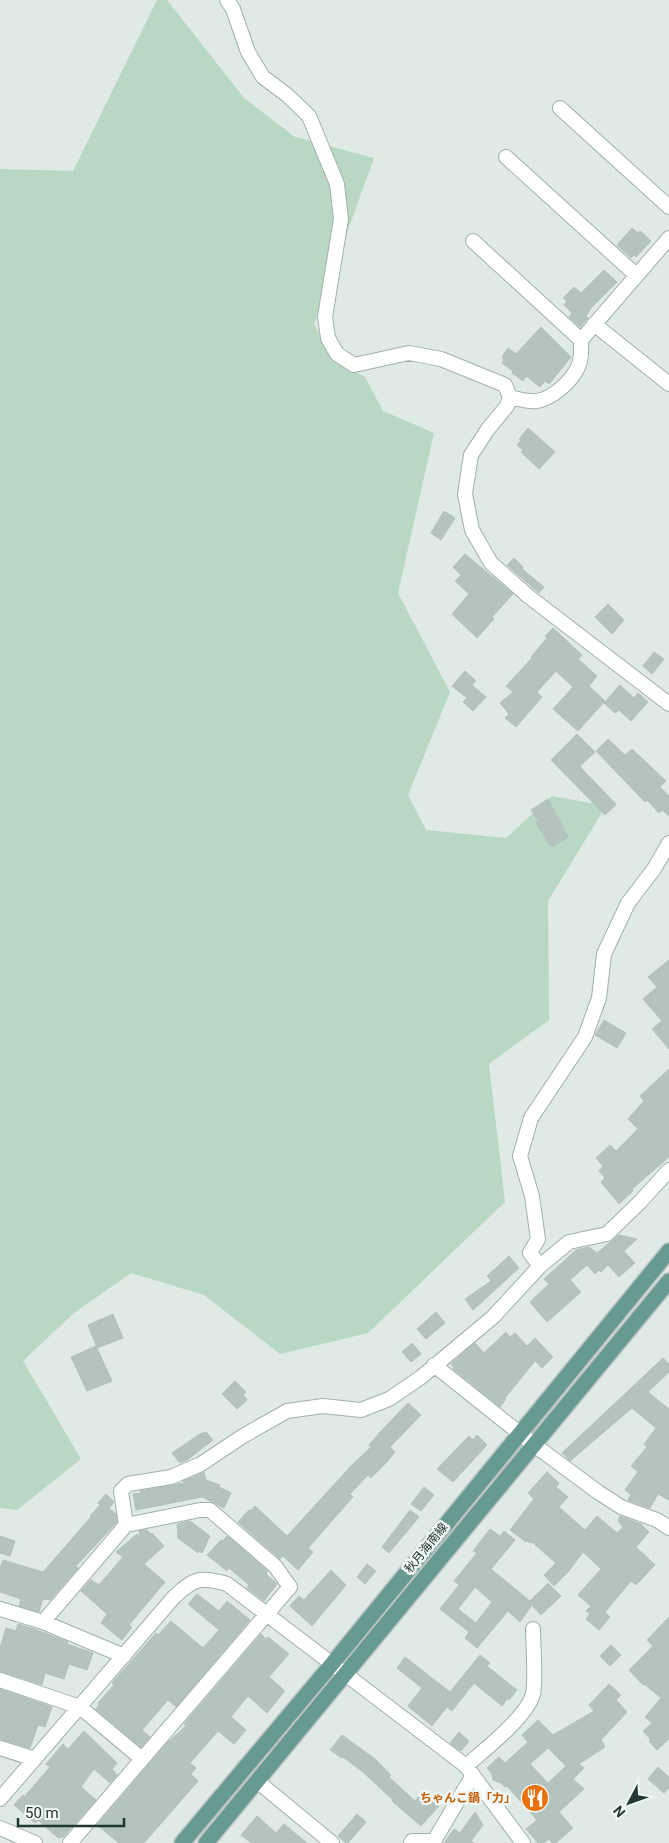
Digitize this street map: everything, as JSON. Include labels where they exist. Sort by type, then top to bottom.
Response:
[{"type":"main road","name":"秋月海南線","points":[[182,1843],[332,1664],[669,1251]]},
{"type":"main road","name":"秋月海南線","points":[[212,1841],[257,1781],[669,1281]]},
{"type":"street","points":[[227,0],[233,9],[248,52],[263,77],[287,95],[309,116],[337,184],[341,219],[325,317],[328,338],[337,354],[354,365],[409,353],[441,359],[505,385],[510,397],[507,406],[488,429],[471,455],[465,494],[472,530],[491,562],[528,596],[669,704]]},
{"type":"street","points":[[560,108],[669,207]]},
{"type":"street","points":[[506,157],[636,274]]},
{"type":"street","points":[[510,397],[537,401],[550,396],[561,388],[579,367],[582,355],[581,340],[669,238]]},
{"type":"street","points":[[473,240],[581,340]]},
{"type":"street","points":[[594,324],[669,384]]},
{"type":"street","points":[[540,1266],[530,1253],[538,1239],[532,1196],[520,1156],[531,1118],[585,1037],[598,998],[604,954],[628,903],[654,870],[669,843]]},
{"type":"street","points":[[126,1524],[121,1491],[128,1484],[170,1478],[201,1464],[243,1436],[287,1411],[322,1406],[360,1410],[389,1399],[420,1378],[493,1317],[540,1266],[569,1242],[607,1234],[669,1170]]},
{"type":"street","points":[[434,1366],[533,1444],[598,1492],[621,1507],[657,1520],[669,1528]]},
{"type":"street","points":[[43,1622],[126,1524],[200,1510],[210,1510],[275,1566],[290,1587],[70,1843]]},
{"type":"street","points":[[0,1800],[174,1598],[186,1586],[198,1579],[210,1579],[227,1584],[469,1771],[524,1843]]},
{"type":"street","points":[[0,1609],[43,1622],[124,1656]]},
{"type":"street","points":[[411,1843],[412,1841],[434,1841],[469,1771],[522,1714],[530,1702],[534,1692],[533,1629]]},
{"type":"street","points":[[0,1680],[80,1707],[142,1759]]},
{"type":"street","points":[[0,1748],[35,1759]]},
{"type":"street","points":[[257,1781],[332,1843]]},
{"type":"street","points":[[0,1828],[35,1843]]},
{"type":"green space","points":[[157,0],[167,0],[244,98],[295,137],[374,158],[314,324],[330,357],[365,377],[383,411],[434,433],[398,593],[450,692],[408,795],[426,830],[506,838],[552,796],[606,806],[548,901],[549,1020],[489,1064],[505,1202],[368,1333],[280,1354],[204,1295],[131,1273],[74,1313],[23,1361],[81,1459],[17,1510],[0,1508],[0,169],[73,171]]},
{"type":"building","points":[[632,228],[638,233],[640,231],[651,241],[636,257],[634,255],[631,258],[617,245]]},
{"type":"building","points":[[604,270],[617,282],[591,308],[586,316],[588,318],[580,327],[569,317],[572,313],[564,305],[567,301],[563,298],[574,287],[581,293]]},
{"type":"building","points":[[541,327],[571,357],[549,384],[545,381],[540,387],[526,376],[523,381],[512,373],[513,371],[502,363],[504,360],[502,357],[508,348],[516,354]]},
{"type":"building","points":[[528,428],[555,452],[539,469],[521,452],[523,450],[517,445],[521,440],[519,439]]},
{"type":"building","points":[[444,511],[455,518],[441,540],[431,533]]},
{"type":"building","points":[[465,554],[513,594],[492,617],[494,619],[477,638],[452,614],[469,594],[455,581],[461,575],[453,567]]},
{"type":"building","points":[[514,558],[523,567],[522,569],[544,587],[539,593],[507,565]]},
{"type":"building","points":[[608,604],[624,620],[612,634],[595,617]]},
{"type":"building","points":[[553,628],[582,655],[578,659],[597,676],[589,686],[605,701],[578,731],[553,709],[573,687],[556,671],[537,692],[542,697],[516,727],[505,718],[509,714],[500,703],[513,692],[506,686],[532,658],[547,638],[545,636]]},
{"type":"building","points":[[654,652],[664,659],[652,674],[643,666]]},
{"type":"building","points":[[465,671],[476,681],[472,685],[486,697],[473,711],[463,702],[467,698],[452,686]]},
{"type":"building","points":[[620,685],[634,698],[638,693],[648,702],[631,721],[619,710],[615,713],[604,703]]},
{"type":"building","points":[[577,734],[595,752],[580,766],[616,805],[605,815],[551,760]]},
{"type":"building","points":[[608,739],[625,755],[632,749],[666,781],[660,787],[669,796],[669,816],[662,810],[659,813],[647,800],[645,802],[596,751]]},
{"type":"building","points":[[548,799],[568,837],[551,847],[536,823],[539,822],[531,810]]},
{"type":"building","points":[[669,960],[669,1049],[652,1029],[662,1021],[643,999],[657,987],[648,977]]},
{"type":"building","points":[[604,1020],[626,1033],[617,1048],[595,1035]]},
{"type":"building","points":[[669,1069],[669,1157],[632,1189],[633,1191],[619,1204],[601,1182],[605,1178],[599,1171],[603,1166],[596,1158],[610,1145],[616,1151],[638,1129],[628,1119],[644,1101],[640,1096]]},
{"type":"building","points":[[619,1235],[637,1239],[624,1251],[635,1263],[619,1277],[608,1265],[601,1272],[599,1270],[595,1274],[587,1265],[570,1280],[581,1292],[547,1322],[530,1302],[549,1284],[544,1279],[576,1250],[589,1247],[597,1253]]},
{"type":"building","points":[[509,1256],[519,1268],[473,1310],[465,1299],[491,1281],[487,1276]]},
{"type":"building","points":[[436,1312],[445,1323],[426,1339],[417,1329]]},
{"type":"building","points":[[113,1314],[123,1338],[97,1348],[88,1325]]},
{"type":"building","points":[[506,1332],[510,1337],[515,1333],[527,1346],[535,1338],[553,1357],[542,1368],[535,1361],[500,1407],[453,1369],[451,1364],[475,1343],[484,1353]]},
{"type":"building","points":[[412,1343],[421,1354],[411,1362],[402,1352]]},
{"type":"building","points":[[96,1346],[112,1381],[87,1391],[71,1357]]},
{"type":"building","points":[[663,1358],[669,1364],[669,1372],[648,1392],[669,1409],[669,1500],[658,1494],[650,1508],[628,1500],[631,1495],[625,1490],[638,1472],[631,1466],[647,1447],[644,1444],[656,1428],[632,1408],[570,1461],[562,1453]]},
{"type":"building","points":[[235,1381],[246,1392],[243,1395],[247,1400],[237,1409],[222,1394]]},
{"type":"building","points":[[408,1403],[421,1415],[391,1446],[390,1448],[395,1452],[385,1464],[371,1478],[368,1475],[350,1494],[353,1497],[308,1548],[313,1552],[298,1570],[283,1556],[280,1559],[238,1522],[255,1506],[287,1536],[371,1447],[369,1445]]},
{"type":"building","points":[[206,1432],[213,1440],[187,1460],[180,1463],[172,1453]]},
{"type":"building","points":[[477,1435],[487,1445],[453,1482],[437,1469],[469,1436],[473,1440]]},
{"type":"building","points":[[204,1472],[206,1480],[220,1485],[219,1487],[231,1493],[224,1508],[202,1497],[136,1510],[133,1494],[184,1483],[183,1481]]},
{"type":"building","points":[[547,1472],[559,1483],[556,1487],[568,1497],[559,1507],[585,1530],[597,1516],[617,1533],[623,1527],[618,1521],[620,1516],[641,1524],[649,1532],[636,1547],[655,1565],[636,1585],[631,1581],[605,1612],[610,1617],[599,1630],[586,1619],[590,1614],[586,1611],[591,1606],[578,1595],[601,1569],[583,1552],[569,1571],[554,1586],[544,1575],[556,1563],[532,1542],[526,1542],[510,1530],[534,1499],[528,1493]]},
{"type":"building","points":[[424,1487],[434,1495],[421,1511],[411,1504]]},
{"type":"building","points":[[106,1494],[114,1502],[109,1508],[116,1514],[117,1522],[76,1566],[78,1568],[50,1600],[43,1599],[39,1612],[19,1606],[21,1599],[0,1592],[0,1568],[3,1560],[43,1572],[91,1517],[100,1505],[98,1503]]},
{"type":"building","points":[[410,1510],[419,1517],[389,1553],[382,1547]]},
{"type":"building","points":[[190,1521],[210,1536],[202,1553],[199,1551],[198,1553],[178,1538],[177,1524]]},
{"type":"building","points":[[490,1529],[500,1536],[504,1531],[515,1540],[491,1569],[530,1601],[548,1583],[561,1596],[541,1615],[532,1605],[520,1622],[508,1611],[477,1648],[465,1638],[469,1632],[440,1609],[459,1585],[454,1581],[477,1553],[473,1551]],"holes":[[[475,1587],[492,1602],[476,1623],[458,1609]]]},
{"type":"building","points":[[147,1530],[164,1546],[144,1564],[165,1582],[129,1625],[132,1627],[122,1640],[101,1623],[107,1614],[81,1591],[91,1580],[99,1585],[123,1557],[116,1552],[137,1534],[140,1537],[139,1531]]},
{"type":"building","points":[[0,1536],[15,1541],[10,1556],[0,1553]]},
{"type":"building","points":[[227,1536],[268,1571],[266,1574],[277,1584],[264,1601],[247,1588],[249,1585],[229,1568],[227,1571],[207,1555]]},
{"type":"building","points":[[367,1564],[376,1571],[365,1584],[357,1577]]},
{"type":"building","points":[[331,1570],[346,1585],[312,1626],[290,1606],[299,1596],[304,1600]]},
{"type":"building","points":[[197,1594],[219,1611],[227,1601],[250,1620],[176,1707],[168,1700],[142,1730],[150,1737],[141,1747],[96,1709],[99,1705],[98,1703],[114,1685],[112,1683],[156,1633],[158,1635],[171,1621],[203,1648],[219,1630],[188,1604]]},
{"type":"building","points":[[669,1617],[669,1739],[657,1750],[643,1731],[652,1723],[645,1717],[661,1698],[643,1685],[629,1670],[653,1646],[647,1640]]},
{"type":"building","points":[[18,1624],[93,1653],[87,1670],[69,1664],[64,1679],[45,1673],[42,1685],[0,1671],[0,1648],[6,1628],[16,1631]]},
{"type":"building","points":[[261,1634],[266,1639],[268,1637],[289,1654],[269,1677],[284,1692],[267,1713],[248,1696],[231,1717],[246,1730],[234,1744],[218,1731],[190,1763],[196,1768],[191,1774],[198,1781],[144,1843],[119,1843],[97,1825],[167,1743],[186,1726],[184,1724]]},
{"type":"building","points":[[611,1645],[621,1655],[610,1666],[600,1656]]},
{"type":"building","points":[[480,1655],[490,1663],[487,1666],[517,1690],[502,1706],[474,1683],[452,1711],[447,1707],[432,1726],[408,1706],[422,1688],[397,1668],[405,1657],[450,1692]]},
{"type":"building","points":[[609,1684],[621,1695],[616,1700],[627,1712],[601,1740],[605,1747],[579,1764],[584,1768],[573,1779],[584,1789],[559,1812],[573,1828],[556,1843],[552,1843],[549,1839],[544,1843],[538,1843],[526,1829],[537,1820],[507,1786],[505,1787],[493,1780],[492,1774],[487,1768],[499,1757],[505,1763],[528,1742],[522,1735],[538,1720],[553,1735],[594,1711],[589,1705]],"holes":[[[548,1748],[566,1766],[548,1783],[530,1764]]]},
{"type":"building","points":[[0,1689],[52,1707],[45,1727],[38,1725],[30,1748],[0,1739]]},
{"type":"building","points":[[84,1731],[117,1763],[112,1769],[117,1775],[110,1783],[94,1769],[81,1787],[96,1800],[60,1838],[38,1820],[35,1823],[14,1805],[23,1795],[24,1797],[50,1767],[46,1764],[63,1744],[68,1749]]},
{"type":"building","points":[[459,1732],[469,1741],[461,1751],[450,1743]]},
{"type":"building","points":[[342,1735],[375,1759],[391,1775],[389,1777],[415,1801],[421,1794],[426,1798],[428,1795],[439,1806],[421,1826],[364,1773],[330,1750]]},
{"type":"building","points":[[658,1767],[669,1777],[669,1788],[664,1793],[648,1779]]},
{"type":"building","points":[[475,1812],[483,1825],[471,1841],[474,1843],[444,1843],[454,1829],[460,1833]]},
{"type":"building","points":[[357,1814],[366,1822],[346,1843],[338,1836]]},
{"type":"building","points":[[257,1816],[276,1833],[284,1824],[307,1843],[251,1843],[241,1835]]},
{"type":"place","name":"ちゃんこ鍋「力」","points":[[535,1798]]}]
